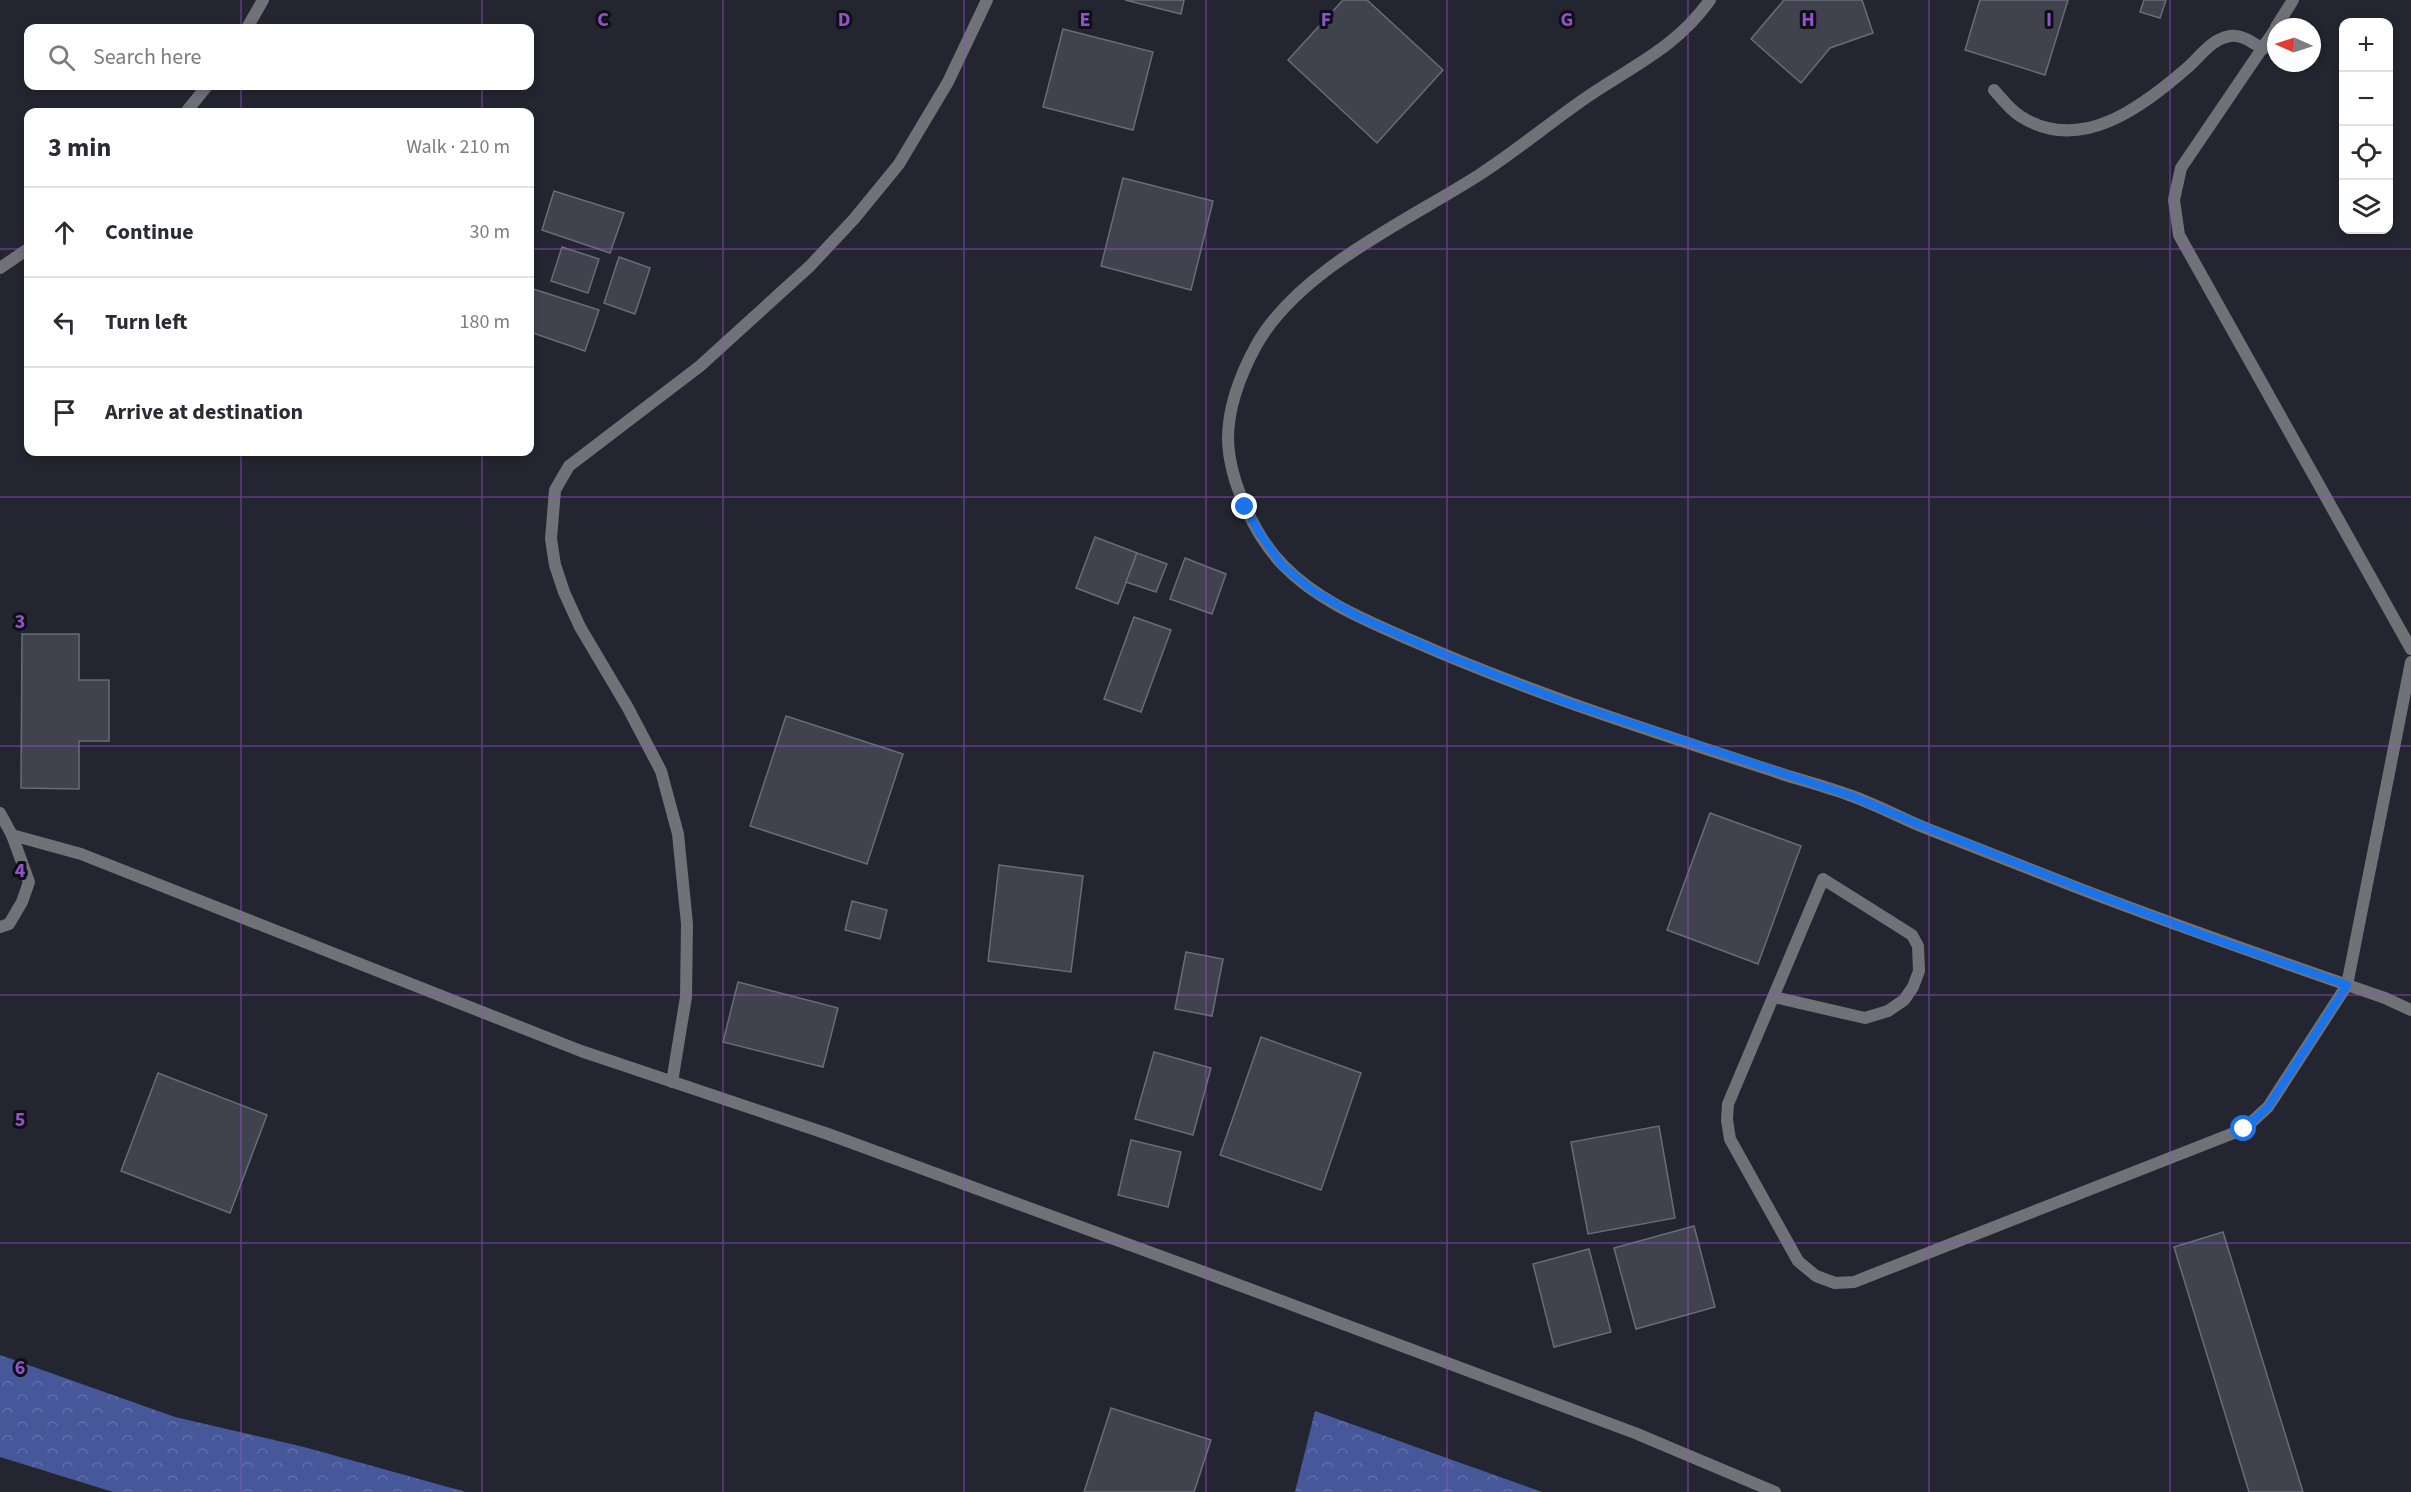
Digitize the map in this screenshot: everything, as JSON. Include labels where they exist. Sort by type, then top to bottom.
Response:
[{"type":"street","points":[[249,24],[262,0]]},
{"type":"street","points":[[672,1082],[686,986],[687,924],[678,834],[660,771],[628,708],[580,627],[564,592],[555,565],[551,539],[555,490],[569,466],[700,366],[810,266],[854,219],[899,164],[948,82],[987,0]]},
{"type":"street","points":[[1710,0],[1698,16],[1665,48],[1591,94],[1483,173],[1328,269],[1285,305],[1260,339],[1242,373],[1231,409],[1228,442],[1234,472],[1245,507],[1260,534],[1282,565],[1312,590],[1359,617],[1450,657],[1557,699],[1852,796],[2100,896],[2206,936],[2385,998],[2411,1010]]},
{"type":"street","points":[[2282,18],[2293,0]]},
{"type":"street","points":[[1994,90],[2019,116],[2052,130],[2088,129],[2122,117],[2187,69],[2215,41],[2229,36],[2240,36],[2263,49]]},
{"type":"street","points":[[2267,42],[2181,168],[2174,200],[2179,234],[2411,649]]},
{"type":"street","points":[[189,108],[204,90]]},
{"type":"street","points":[[0,268],[24,252]]},
{"type":"street","points":[[1774,996],[1865,1018],[1888,1011],[1904,1000],[1913,987],[1919,971],[1918,946],[1912,935],[1823,879],[1728,1104],[1730,1139],[1798,1261],[1816,1276],[1835,1283],[1854,1282],[2244,1129],[2268,1107],[2347,985],[2411,662]]},
{"type":"street","points":[[0,813],[12,835],[29,882],[22,903],[9,924],[0,927]]},
{"type":"street","points":[[12,835],[81,854],[338,953],[581,1051],[828,1134],[1285,1302],[1635,1433],[1775,1492]]},
{"type":"green space","points":[[0,1355],[175,1417],[304,1447],[466,1492],[113,1492],[0,1457]]},
{"type":"green space","points":[[1315,1411],[1542,1492],[1295,1492]]},
{"type":"building","points":[[1125,0],[1184,0],[1181,14]]},
{"type":"building","points":[[1343,0],[1367,0],[1443,70],[1377,143],[1288,60]]},
{"type":"building","points":[[1784,0],[1862,0],[1873,33],[1830,48],[1801,83],[1751,39]]},
{"type":"building","points":[[1980,0],[2068,0],[2045,75],[1965,50]]},
{"type":"building","points":[[2144,0],[2166,0],[2160,18],[2140,12]]},
{"type":"building","points":[[1063,29],[1153,52],[1133,130],[1043,107]]},
{"type":"building","points":[[1123,178],[1213,201],[1191,290],[1101,266]]},
{"type":"building","points":[[554,191],[624,213],[610,253],[542,230]]},
{"type":"building","points":[[562,247],[599,259],[588,293],[551,281]]},
{"type":"building","points":[[619,257],[650,268],[635,314],[604,303]]},
{"type":"building","points":[[534,289],[599,310],[585,351],[534,333]]},
{"type":"building","points":[[1095,537],[1137,553],[1118,604],[1076,588]]},
{"type":"building","points":[[1137,553],[1167,564],[1156,592],[1126,582]]},
{"type":"building","points":[[1185,558],[1226,574],[1212,614],[1170,599]]},
{"type":"building","points":[[1134,617],[1171,630],[1141,712],[1104,699]]},
{"type":"building","points":[[22,634],[79,634],[79,680],[109,680],[109,741],[79,741],[79,789],[21,788]]},
{"type":"building","points":[[786,716],[903,754],[867,864],[750,826]]},
{"type":"building","points":[[1710,813],[1801,846],[1758,964],[1667,930]]},
{"type":"building","points":[[999,865],[1083,876],[1071,972],[988,961]]},
{"type":"building","points":[[852,901],[887,910],[880,939],[845,930]]},
{"type":"building","points":[[1186,952],[1223,959],[1212,1016],[1175,1009]]},
{"type":"building","points":[[738,982],[838,1008],[823,1067],[723,1042]]},
{"type":"building","points":[[1261,1037],[1361,1073],[1321,1190],[1220,1155]]},
{"type":"building","points":[[1154,1052],[1211,1068],[1193,1135],[1135,1119]]},
{"type":"building","points":[[158,1073],[267,1115],[230,1213],[121,1171]]},
{"type":"building","points":[[1659,1126],[1675,1218],[1588,1234],[1571,1142]]},
{"type":"building","points":[[1131,1140],[1181,1152],[1168,1207],[1118,1195]]},
{"type":"building","points":[[1694,1226],[1715,1307],[1636,1329],[1614,1248]]},
{"type":"building","points":[[2223,1232],[2303,1492],[2249,1492],[2174,1247]]},
{"type":"building","points":[[1589,1249],[1611,1332],[1554,1347],[1533,1264]]},
{"type":"building","points":[[1111,1408],[1211,1440],[1194,1492],[1084,1492]]},
{"type":"route","points":[[1245,507],[1260,534],[1282,565],[1312,590],[1359,617],[1450,657],[1557,699],[1852,796],[2100,896],[2347,985],[2276,1096],[2268,1107],[2244,1129]]}]
